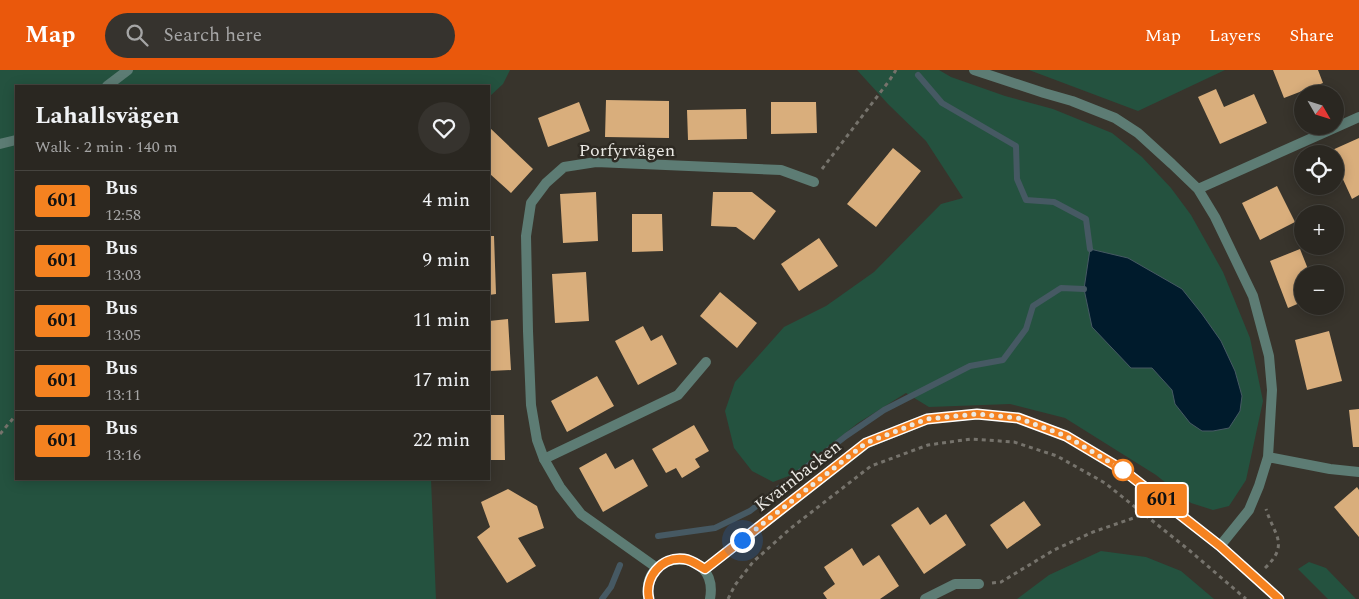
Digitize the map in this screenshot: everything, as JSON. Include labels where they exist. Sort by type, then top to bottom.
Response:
[{"type":"street","points":[[108,85],[128,70]]},
{"type":"street","points":[[974,70],[1072,101],[1115,118],[1138,133],[1198,189],[1215,217],[1253,296],[1269,356],[1272,390],[1268,457],[1259,486],[1249,510],[1220,546]]},
{"type":"street","points":[[1198,189],[1359,117]]},
{"type":"street","points":[[0,144],[15,140]]},
{"type":"street","name":"Porfyrvägen","points":[[657,568],[582,514],[560,487],[544,459],[537,440],[531,405],[526,236],[531,203],[546,183],[564,167],[596,162],[781,170],[814,182]]},
{"type":"street","points":[[544,459],[678,395],[706,362]]},
{"type":"street","name":"Kvarnbacken","points":[[705,569],[866,443],[927,419],[977,414],[1018,418],[1066,436],[1123,470],[1220,546],[1279,599]]},
{"type":"street","points":[[1268,457],[1330,469],[1359,472]]},
{"type":"street","points":[[649,599],[648,584],[657,568],[667,561],[679,559],[691,561],[705,569],[711,585],[710,599]]},
{"type":"street","points":[[925,599],[955,584],[979,584]]},
{"type":"path","points":[[814,182],[825,164],[896,70]]},
{"type":"path","points":[[0,434],[15,416]]},
{"type":"path","points":[[728,599],[735,585],[753,562],[791,528],[871,466],[928,445],[971,439],[1014,442],[1057,456],[1105,483],[1246,599]]},
{"type":"path","points":[[1240,593],[1272,561],[1279,550],[1278,538],[1269,518],[1266,503]]},
{"type":"path","points":[[979,584],[1001,582],[1054,550],[1093,532],[1145,514]]},
{"type":"green space","points":[[0,70],[510,70],[503,84],[490,96],[490,85],[15,85],[15,480],[431,480],[436,599],[0,599]]},
{"type":"green space","points":[[857,70],[939,70],[951,77],[1005,96],[1053,109],[1112,133],[1142,157],[1171,188],[1191,215],[1223,272],[1250,338],[1263,401],[1246,480],[1229,506],[1213,510],[1191,503],[1156,475],[1065,418],[1010,404],[929,407],[906,393],[858,423],[794,474],[773,482],[752,471],[734,448],[725,411],[735,382],[784,327],[826,306],[874,272],[941,204],[963,198],[926,141]]},
{"type":"green space","points":[[1029,70],[1225,70],[1138,111]]},
{"type":"green space","points":[[1101,551],[1146,557],[1181,571],[1214,599],[1017,599],[1049,575]]},
{"type":"green space","points":[[1309,562],[1326,568],[1356,599],[1328,599],[1298,569]]},
{"type":"water","points":[[1090,249],[1128,258],[1182,289],[1202,314],[1221,341],[1235,371],[1242,396],[1240,411],[1229,428],[1202,431],[1190,423],[1175,404],[1172,390],[1152,368],[1131,368],[1092,327],[1084,289]]},
{"type":"building","points":[[1273,70],[1318,70],[1323,83],[1318,85],[1294,85],[1294,94],[1284,98]]},
{"type":"building","points":[[1216,89],[1224,107],[1254,94],[1267,123],[1220,144],[1198,97]]},
{"type":"building","points":[[606,100],[669,101],[669,138],[605,137]]},
{"type":"building","points":[[579,102],[590,131],[548,147],[538,118]]},
{"type":"building","points":[[771,102],[816,102],[817,133],[771,134]]},
{"type":"building","points":[[746,109],[747,139],[688,140],[687,110]]},
{"type":"building","points":[[490,128],[533,169],[511,193],[490,174]]},
{"type":"building","points":[[1359,138],[1359,195],[1352,199],[1344,182],[1343,145]]},
{"type":"building","points":[[893,148],[921,171],[876,227],[847,204]]},
{"type":"building","points":[[1277,186],[1294,223],[1260,240],[1242,203]]},
{"type":"building","points":[[596,192],[598,241],[563,243],[560,194]]},
{"type":"building","points":[[713,192],[752,192],[776,211],[754,240],[736,227],[711,226]]},
{"type":"building","points":[[632,214],[662,214],[663,251],[632,252]]},
{"type":"building","points":[[490,236],[494,236],[496,294],[490,295]]},
{"type":"building","points":[[819,238],[838,266],[799,291],[781,264]]},
{"type":"building","points":[[1294,251],[1294,255],[1302,255],[1306,265],[1294,265],[1294,305],[1288,308],[1270,261]]},
{"type":"building","points":[[586,272],[589,321],[555,323],[552,274]]},
{"type":"building","points":[[720,292],[757,323],[737,348],[700,316]]},
{"type":"building","points":[[508,319],[511,370],[490,371],[490,321]]},
{"type":"building","points":[[643,326],[651,341],[662,335],[677,364],[638,385],[615,341]]},
{"type":"building","points":[[1329,331],[1342,381],[1307,390],[1295,340]]},
{"type":"building","points":[[597,376],[614,406],[567,432],[551,401]]},
{"type":"building","points":[[1359,409],[1359,447],[1353,447],[1349,410]]},
{"type":"building","points":[[490,415],[504,415],[505,460],[490,460]]},
{"type":"building","points":[[694,425],[709,451],[695,459],[700,467],[682,478],[676,468],[666,473],[652,449]]},
{"type":"building","points":[[606,453],[615,469],[633,459],[648,486],[603,512],[579,468]]},
{"type":"building","points":[[1357,487],[1359,490],[1359,537],[1334,507]]},
{"type":"building","points":[[508,489],[537,506],[544,528],[518,538],[536,566],[507,583],[477,537],[490,527],[481,502]]},
{"type":"building","points":[[1024,501],[1041,525],[1007,549],[990,525]]},
{"type":"building","points":[[918,507],[930,525],[946,514],[966,545],[924,574],[891,525]]},
{"type":"building","points":[[852,548],[863,566],[879,555],[899,586],[880,599],[827,599],[823,593],[835,584],[824,567]]},
{"type":"waterway","points":[[918,75],[942,103],[1016,146],[1017,179],[1026,200],[1054,202],[1086,219],[1090,249]]},
{"type":"waterway","points":[[658,536],[715,528],[750,511],[846,436],[884,410],[970,366],[1003,360],[1026,329],[1033,306],[1061,288],[1084,289]]},
{"type":"waterway","points":[[602,599],[611,587],[620,565]]},
{"type":"bus line","name":"601","points":[[649,599],[648,584],[650,578],[662,564],[667,561],[685,559],[705,569],[866,443],[927,419],[977,414],[1018,418],[1066,436],[1123,470],[1220,546],[1279,599]]},
{"type":"route","points":[[742,540],[866,443],[927,419],[977,414],[1018,418],[1066,436],[1123,470]]}]
